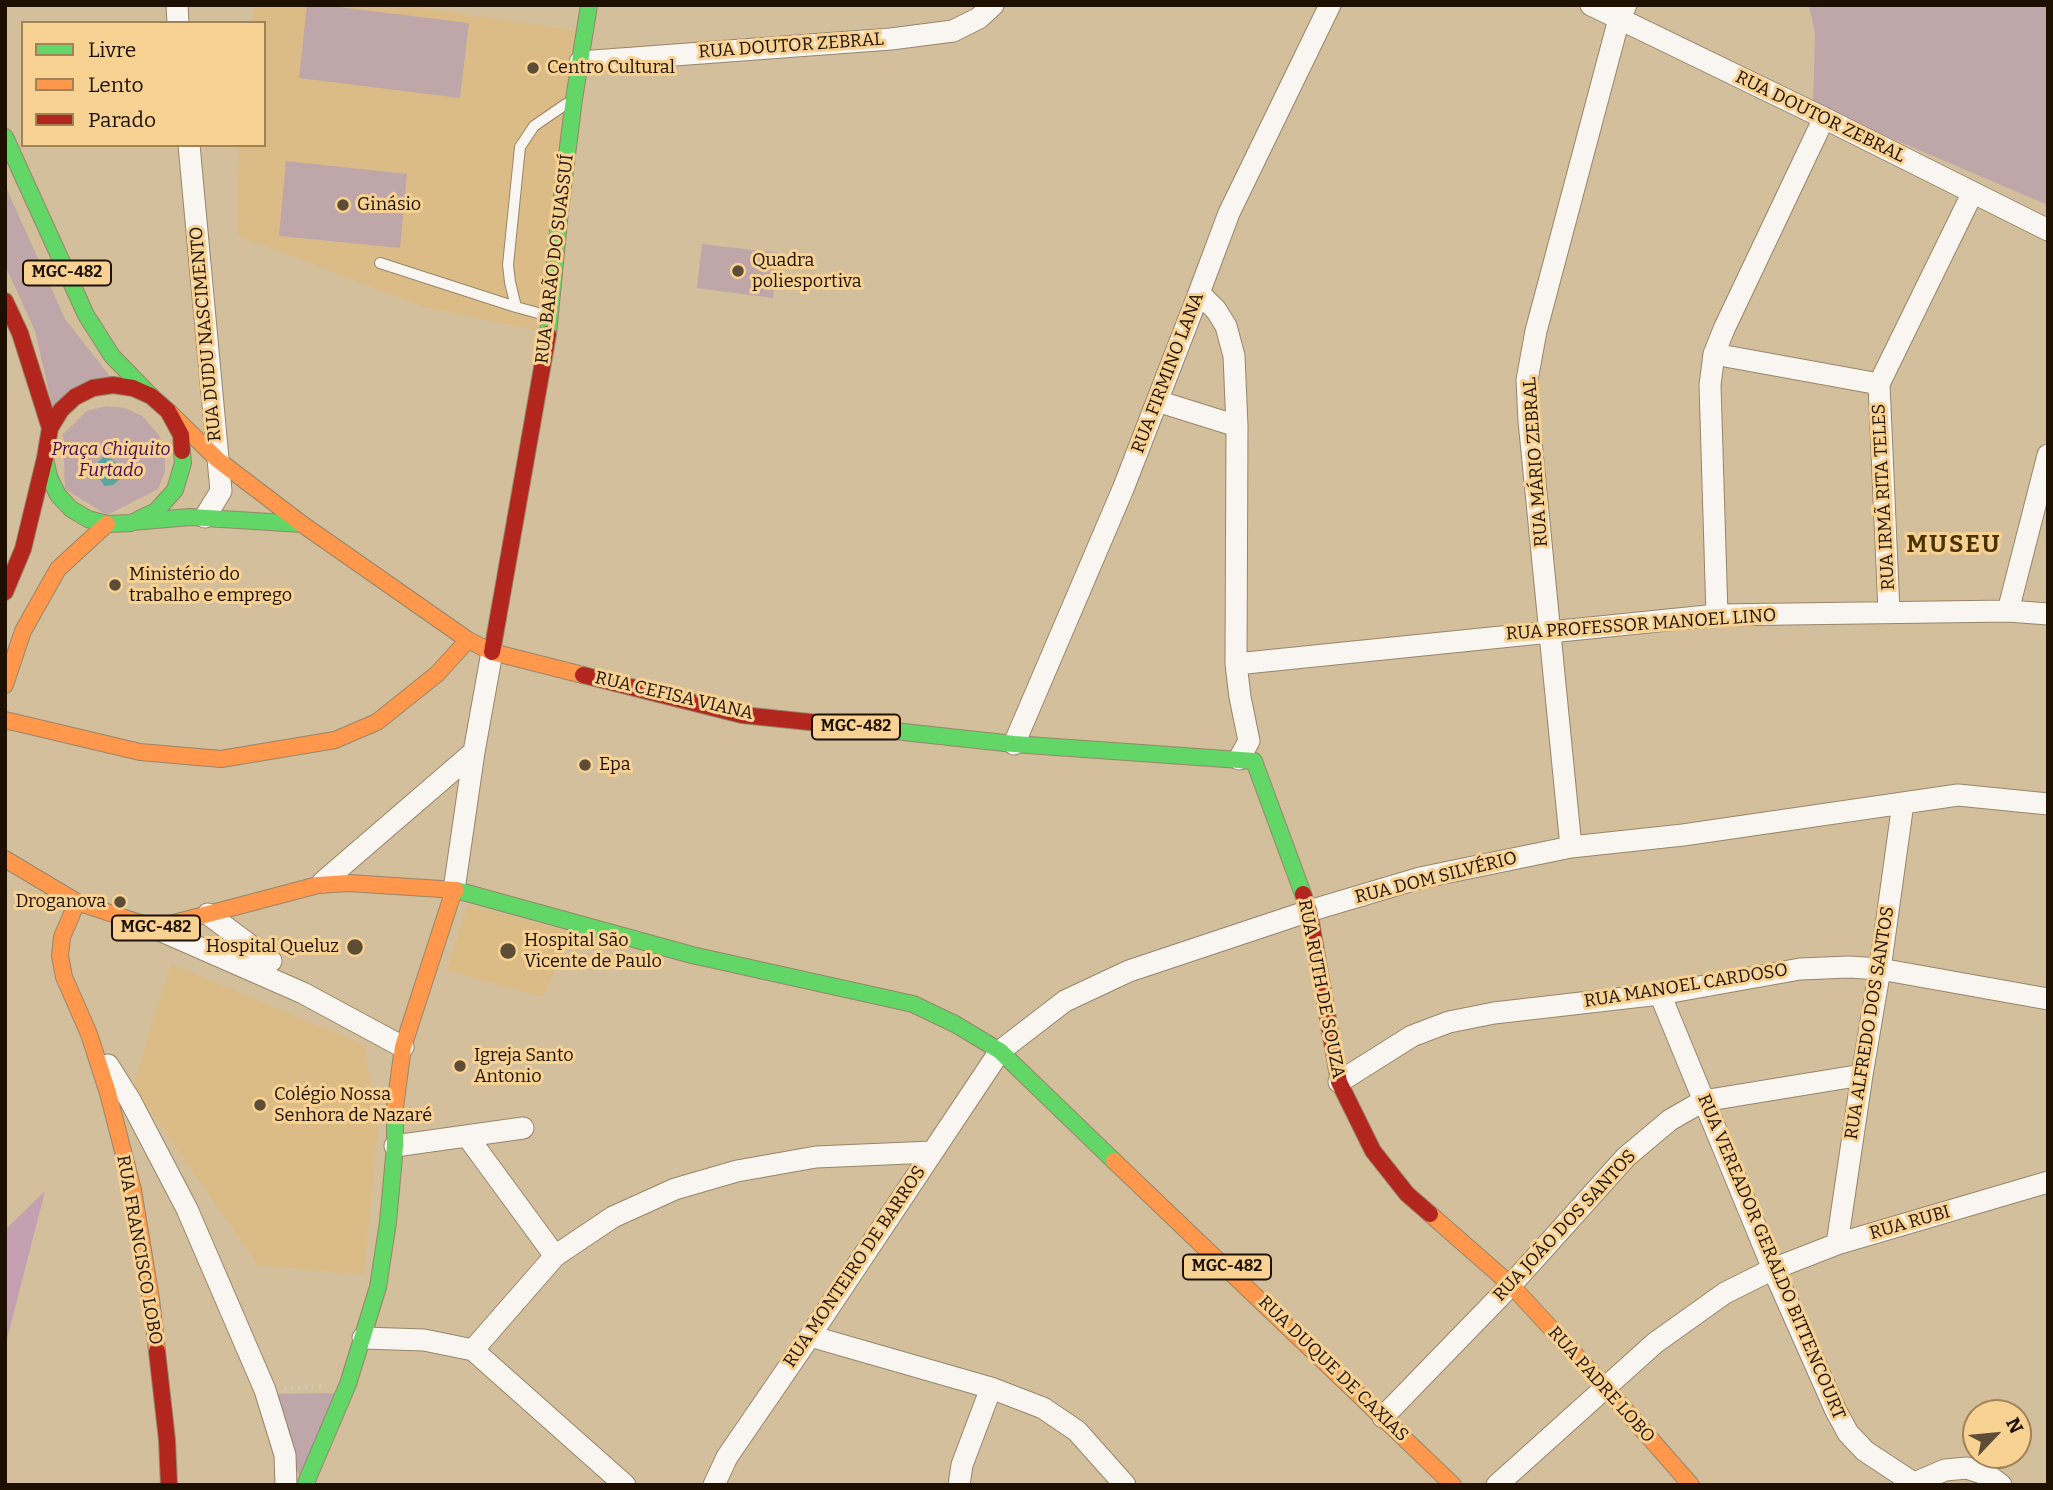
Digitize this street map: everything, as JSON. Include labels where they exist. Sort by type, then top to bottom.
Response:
[{"type":"main road","name":"RUA BARÃO DO SUASSUÍ","points":[[483,643],[551,317],[560,211],[589,5]]},
{"type":"main road","name":"MGC-482","points":[[5,137],[86,315],[112,356],[168,411],[181,436],[183,463],[175,490],[156,511],[131,523],[107,524],[88,519],[71,509],[58,495],[49,477],[45,458]]},
{"type":"main road","name":"MGC-482","points":[[5,301],[20,333],[50,428]]},
{"type":"main road","name":"MGC-482","points":[[5,592],[11,566],[23,549],[50,428],[61,410],[75,397],[93,388],[132,388],[151,396]]},
{"type":"main road","name":"RUA CEFISA VIANA","points":[[168,411],[218,460],[302,524],[483,643],[742,715],[1014,744],[1247,760]]},
{"type":"main road","name":"RUA CEFISA VIANA","points":[[131,523],[205,517],[302,524]]},
{"type":"main road","points":[[5,685],[23,631],[58,569],[107,524]]},
{"type":"main road","points":[[5,720],[140,752],[221,759],[335,740],[377,722],[437,674],[483,643]]},
{"type":"main road","name":"RUA RUTH DE SOUZA","points":[[1247,760],[1309,911],[1339,1082],[1373,1152],[1407,1194],[1511,1285]]},
{"type":"main road","name":"MGC-482","points":[[5,859],[77,902],[155,928],[318,885],[349,883],[454,890],[692,955],[913,1004],[955,1024],[1000,1051]]},
{"type":"main road","points":[[305,1485],[348,1384],[378,1287],[388,1222],[403,1047],[454,890]]},
{"type":"main road","name":"RUA FRANCISCO LOBO","points":[[77,902],[62,937],[60,956],[64,977],[89,1034],[108,1093],[133,1191],[154,1325],[167,1440],[169,1485]]},
{"type":"main road","name":"RUA DUQUE DE CAXIAS","points":[[1000,1051],[1453,1485]]},
{"type":"main road","name":"RUA PADRE LOBO","points":[[1511,1285],[1692,1485]]},
{"type":"street","name":"RUA DOUTOR ZEBRAL","points":[[580,62],[891,39],[953,31],[979,18],[993,5]]},
{"type":"street","name":"RUA FIRMINO LANA","points":[[1014,744],[1123,489],[1228,213],[1330,5]]},
{"type":"street","name":"RUA DOUTOR ZEBRAL","points":[[1591,5],[1622,12],[1972,194],[2048,230]]},
{"type":"street","name":"RUA MÁRIO ZEBRAL","points":[[1571,847],[1527,380],[1536,331],[1622,12]]},
{"type":"street","points":[[1717,615],[1710,385],[1714,355],[1824,118]]},
{"type":"street","name":"RUA DUDU NASCIMENTO","points":[[189,147],[221,491],[205,517]]},
{"type":"street","name":"RUA IRMÃ RITA TELES","points":[[1889,612],[1879,384],[1972,194]]},
{"type":"street","points":[[1199,293],[1216,310],[1226,326],[1234,356],[1237,426],[1236,664],[1249,741],[1247,760]]},
{"type":"street","points":[[1714,355],[1879,384]]},
{"type":"street","points":[[1157,401],[1237,426]]},
{"type":"street","points":[[2008,611],[2048,456]]},
{"type":"street","name":"RUA PROFESSOR MANOEL LINO","points":[[1236,664],[1717,615],[2008,611],[2048,614]]},
{"type":"street","name":"RUA BARÃO DO SUASSUÍ","points":[[454,890],[474,752],[483,643]]},
{"type":"street","points":[[318,885],[474,752]]},
{"type":"street","name":"RUA DOM SILVÉRIO","points":[[1000,1051],[1065,1001],[1129,971],[1309,911],[1420,878],[1571,847],[1683,835],[1958,795],[2048,804]]},
{"type":"street","name":"RUA ALFREDO DOS SANTOS","points":[[1837,1244],[1903,803]]},
{"type":"street","points":[[208,914],[271,961]]},
{"type":"street","points":[[155,928],[303,993],[403,1047]]},
{"type":"street","name":"RUA MANOEL CARDOSO","points":[[1339,1082],[1412,1036],[1449,1022],[1494,1013],[1660,994],[1800,968],[1880,969],[2048,999]]},
{"type":"street","name":"RUA VEREADOR GERALDO BITTENCOURT","points":[[1660,994],[1773,1269],[1836,1411],[1849,1433],[1865,1451],[1911,1484],[1945,1470],[1967,1468],[1988,1475],[2001,1485]]},
{"type":"street","points":[[89,1034],[130,1100],[187,1209],[265,1390],[285,1455],[286,1485]]},
{"type":"street","name":"RUA MONTEIRO DE BARROS","points":[[714,1485],[727,1457],[1000,1051]]},
{"type":"street","name":"RUA JOÃO DOS SANTOS","points":[[1383,1417],[1511,1285],[1626,1157],[1670,1119],[1703,1101],[1861,1075]]},
{"type":"street","points":[[395,1146],[523,1128]]},
{"type":"street","points":[[467,1136],[555,1256]]},
{"type":"street","points":[[473,1350],[555,1256],[613,1217],[675,1189],[724,1175],[816,1157],[932,1152]]},
{"type":"street","name":"RUA RUBI","points":[[1497,1485],[1655,1343],[1725,1293],[1773,1269],[1837,1244],[2048,1182]]},
{"type":"street","points":[[810,1336],[991,1388],[1043,1408],[1077,1431],[1125,1485]]},
{"type":"street","points":[[363,1338],[424,1340],[473,1350],[625,1485]]},
{"type":"street","points":[[959,1485],[962,1465],[991,1388]]},
{"type":"street","points":[[285,1455],[318,1455]]},
{"type":"lane","points":[[516,307],[508,265],[520,148],[534,126],[575,99]]},
{"type":"lane","points":[[380,262],[551,317]]},
{"type":"path","points":[[265,1390],[348,1384]]},
{"type":"shaded area","points":[[255,5],[413,5],[579,31],[535,330],[424,307],[237,235],[239,147],[266,147],[266,21],[252,21]]},
{"type":"shaded area","name":"Hospital São Vicente de Paulo","points":[[468,905],[571,932],[543,997],[447,970]]},
{"type":"shaded area","name":"Colégio Nossa Senhora de Nazaré","points":[[171,964],[364,1045],[378,1124],[364,1275],[258,1265],[133,1086]]},
{"type":"shaded area","points":[[45,1191],[5,1347],[5,1230]]},
{"type":"green space","points":[[307,5],[469,23],[460,98],[299,78]]},
{"type":"green space","points":[[1809,5],[2048,5],[2048,205],[1813,105],[1815,33]]},
{"type":"green space","name":"Ginásio","points":[[286,161],[407,174],[400,248],[279,236]]},
{"type":"green space","points":[[5,185],[65,319],[116,384],[54,414],[35,331],[5,265]]},
{"type":"green space","name":"Quadra poliesportiva","points":[[702,244],[778,253],[773,298],[697,288]]},
{"type":"green space","name":"Praça Chiquito Furtado","points":[[106,406],[125,408],[142,416],[159,435],[165,453],[165,472],[158,489],[107,515],[65,489],[63,434],[87,411]]},
{"type":"green space","points":[[341,1393],[303,1485],[267,1394]]},
{"type":"water","points":[[103,457],[112,459],[120,468],[120,479],[113,485],[105,486],[98,477],[97,463]]},
{"type":"traffic: fast","points":[[548,334],[560,211],[589,5]]},
{"type":"traffic: fast","points":[[5,137],[86,315],[112,356],[151,396]]},
{"type":"traffic: fast","points":[[45,458],[49,477],[58,495],[71,509],[88,519],[107,524],[131,523],[156,511],[175,490],[183,463],[182,451]]},
{"type":"traffic: fast","points":[[133,522],[190,517],[302,524]]},
{"type":"traffic: fast","points":[[848,726],[1014,744],[1254,761],[1303,894]]},
{"type":"traffic: fast","points":[[456,890],[692,955],[913,1004],[955,1024],[1000,1051],[1114,1161]]},
{"type":"traffic: fast","points":[[305,1485],[348,1384],[378,1287],[388,1222],[395,1146],[395,1107]]},
{"type":"traffic: slow","points":[[168,411],[218,460],[302,524],[468,640],[492,652],[583,675]]},
{"type":"traffic: slow","points":[[5,685],[23,631],[58,569],[107,524]]},
{"type":"traffic: slow","points":[[5,720],[140,752],[221,759],[335,740],[377,722],[437,674],[468,640]]},
{"type":"traffic: slow","points":[[5,859],[77,902],[155,928],[318,885],[349,883],[456,890]]},
{"type":"traffic: slow","points":[[395,1107],[403,1047],[454,890]]},
{"type":"traffic: slow","points":[[77,902],[62,937],[60,956],[64,977],[89,1034],[108,1093],[133,1190],[157,1351]]},
{"type":"traffic: slow","points":[[1114,1161],[1453,1485]]},
{"type":"traffic: slow","points":[[1430,1214],[1511,1285],[1691,1485]]},
{"type":"traffic: jam","points":[[5,301],[20,333],[50,428]]},
{"type":"traffic: jam","points":[[492,652],[548,334]]},
{"type":"traffic: jam","points":[[5,592],[23,549],[50,428],[61,410],[75,397],[93,388],[113,385],[133,388],[151,396],[168,411],[181,435],[182,451]]},
{"type":"traffic: jam","points":[[583,675],[742,715],[848,726]]},
{"type":"traffic: jam","points":[[1303,894],[1309,911],[1339,1082],[1373,1151],[1407,1194],[1430,1214]]},
{"type":"traffic: jam","points":[[157,1351],[169,1485]]},
{"type":"place","name":"Centro Cultural","points":[[533,68]]},
{"type":"place","name":"Ginásio","points":[[343,205]]},
{"type":"place","name":"Quadra poliesportiva","points":[[738,271]]},
{"type":"place","name":"Ministério do trabalho e emprego","points":[[115,585]]},
{"type":"place","name":"Epa","points":[[585,765]]},
{"type":"place","name":"Droganova","points":[[120,902]]},
{"type":"place","name":"Hospital Queluz","points":[[355,947]]},
{"type":"place","name":"Hospital São Vicente de Paulo","points":[[508,951]]},
{"type":"place","name":"Igreja Santo Antonio","points":[[460,1066]]},
{"type":"place","name":"Colégio Nossa Senhora de Nazaré","points":[[260,1105]]},
{"type":"district","name":"MUSEU","points":[[1954,545]]}]
